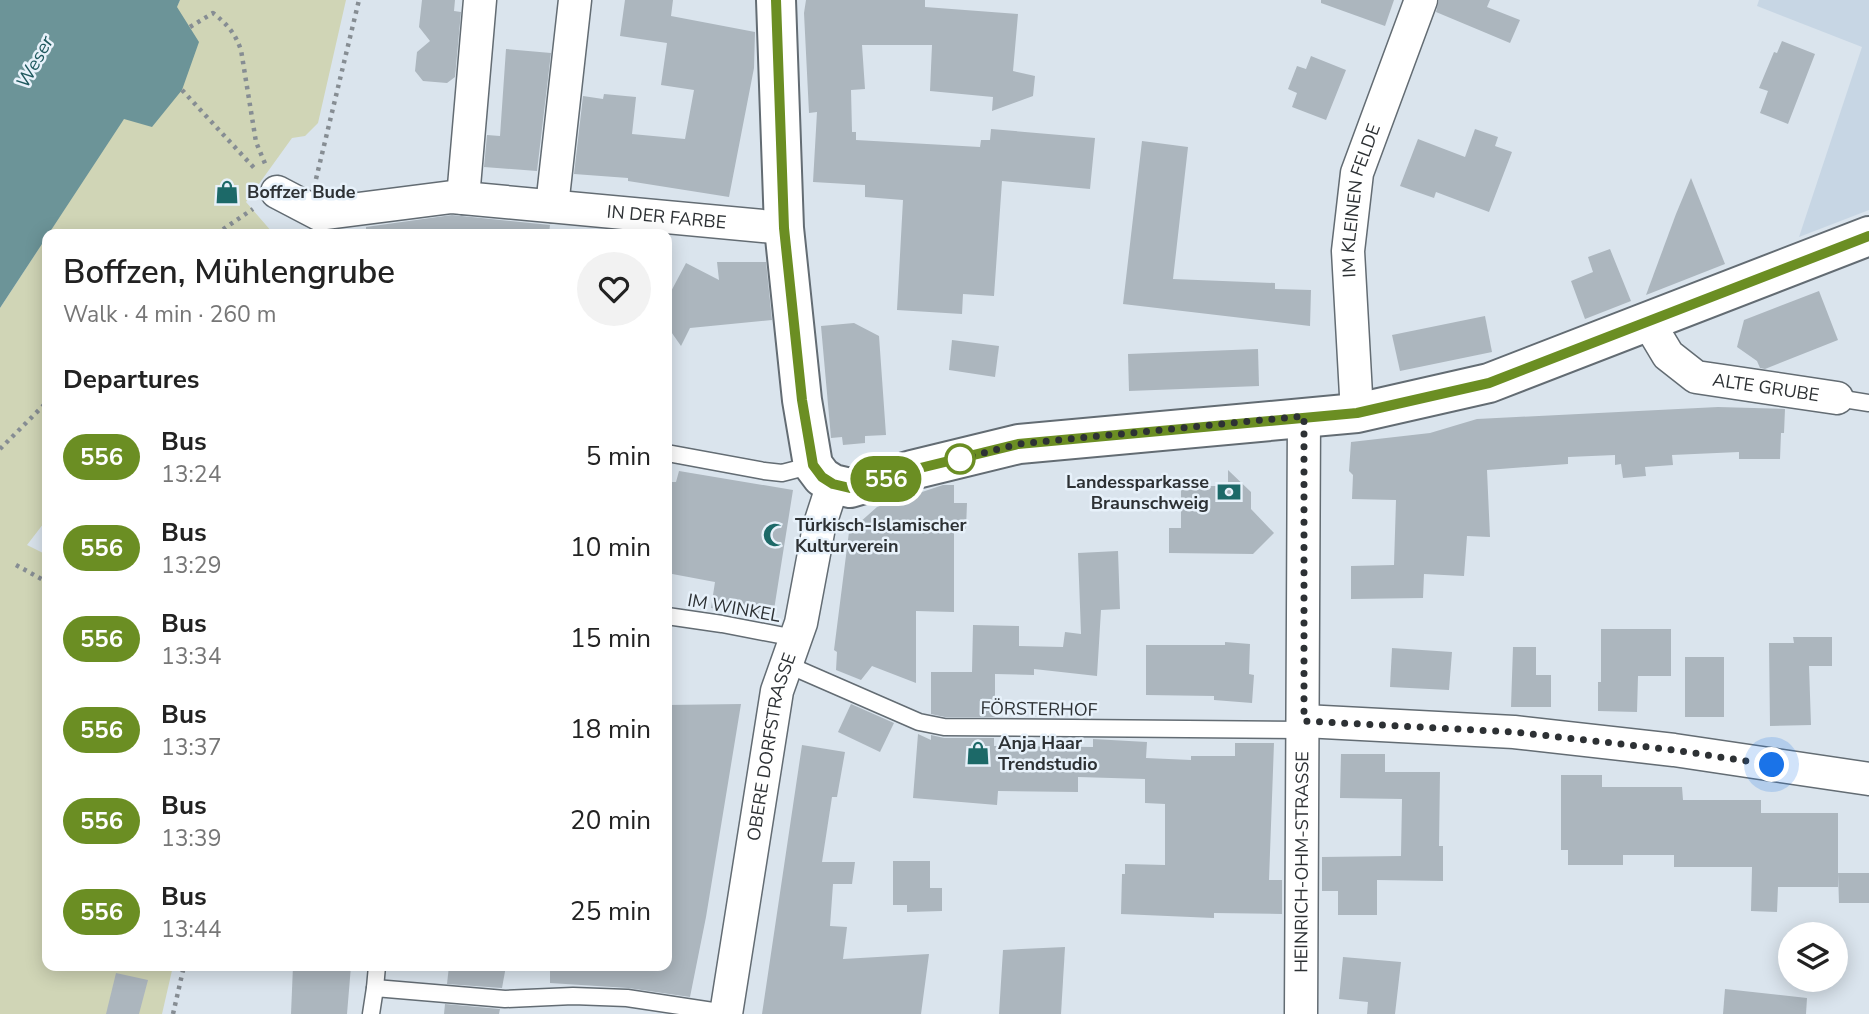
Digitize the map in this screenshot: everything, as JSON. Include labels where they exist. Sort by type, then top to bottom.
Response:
[{"type":"street","points":[[463,198],[480,0]]},
{"type":"street","points":[[552,206],[575,0]]},
{"type":"street","points":[[776,0],[784,228],[802,400],[823,475],[850,488],[1018,444],[1357,413],[1489,383],[1869,236]]},
{"type":"street","name":"IM KLEINEN FELDE","points":[[1357,413],[1348,251],[1357,173],[1421,0]]},
{"type":"street","points":[[277,192],[319,214]]},
{"type":"street","name":"IN DER FARBE","points":[[319,214],[452,197],[784,228]]},
{"type":"street","name":"ALTE GRUBE","points":[[1647,320],[1668,355],[1696,377],[1837,398]]},
{"type":"street","name":"HEINRICH-OHM-STRASSE","points":[[1301,1014],[1304,416]]},
{"type":"street","name":"OBERE DORFSTRASSE","points":[[726,1014],[777,691],[801,623],[818,527],[823,475]]},
{"type":"street","points":[[1304,726],[1514,732],[1674,750],[1869,779]]},
{"type":"lane","name":"ALTE GRUBE","points":[[1837,398],[1869,403]]},
{"type":"lane","points":[[672,454],[764,471],[823,475]]},
{"type":"lane","name":"IM WINKEL","points":[[672,618],[722,624],[791,651]]},
{"type":"lane","name":"FÖRSTERHOF","points":[[791,651],[919,722],[944,727],[1304,726]]},
{"type":"lane","points":[[371,1014],[377,971]]},
{"type":"lane","points":[[375,988],[506,999],[573,996],[627,998],[726,1014]]},
{"type":"path","points":[[319,214],[316,173],[359,0]]},
{"type":"path","points":[[190,27],[213,13],[229,25],[236,37],[241,50],[256,142],[277,192]]},
{"type":"path","points":[[183,90],[277,192]]},
{"type":"path","points":[[223,229],[277,192]]},
{"type":"path","points":[[0,449],[42,406]]},
{"type":"path","points":[[16,565],[42,579]]},
{"type":"path","points":[[173,1014],[183,971]]},
{"type":"shaded area","points":[[1759,0],[1869,0],[1869,210],[1799,237],[1862,47],[1757,6]]},
{"type":"green space","points":[[180,0],[346,0],[318,123],[305,136],[292,138],[246,202],[269,229],[51,229],[124,118]]},
{"type":"green space","points":[[42,244],[42,526],[27,545],[42,552],[42,971],[172,971],[162,1014],[0,1014],[0,308]]},
{"type":"water","name":"Weser","points":[[0,0],[180,0],[177,7],[199,42],[182,90],[152,127],[124,119],[52,229],[42,229],[42,244],[0,308]]},
{"type":"building","points":[[422,0],[455,0],[454,11],[461,12],[455,77],[447,83],[423,81],[415,71],[417,52],[430,41],[419,27]]},
{"type":"building","points":[[625,0],[673,0],[671,16],[755,32],[754,68],[729,197],[628,181],[628,178],[574,174],[583,96],[603,99],[604,94],[636,97],[632,134],[685,139],[694,90],[661,85],[667,43],[620,36]]},
{"type":"building","points":[[806,0],[925,0],[925,7],[1018,14],[1013,71],[1035,76],[1033,96],[992,111],[993,97],[930,91],[932,45],[862,45],[865,89],[851,90],[852,132],[856,132],[856,140],[980,147],[981,140],[990,140],[991,129],[1095,138],[1090,189],[1002,181],[994,296],[963,294],[962,314],[897,310],[903,200],[865,197],[865,185],[813,182],[817,112],[809,113],[804,13]]},
{"type":"building","points":[[1321,0],[1394,0],[1385,26],[1321,3]]},
{"type":"building","points":[[1439,0],[1490,0],[1487,7],[1520,20],[1510,43],[1436,12]]},
{"type":"building","points":[[1782,41],[1815,54],[1788,124],[1760,113],[1768,91],[1759,88],[1774,52],[1777,53]]},
{"type":"building","points":[[506,49],[551,53],[537,171],[484,167],[487,135],[500,136]]},
{"type":"building","points":[[1311,56],[1346,70],[1326,120],[1292,107],[1297,93],[1288,89],[1297,66],[1306,69]]},
{"type":"building","points":[[1475,129],[1498,137],[1495,146],[1512,152],[1489,212],[1436,192],[1434,198],[1400,186],[1418,139],[1465,157]]},
{"type":"building","points":[[1142,141],[1188,147],[1173,279],[1275,283],[1275,289],[1311,290],[1310,326],[1123,304]]},
{"type":"building","points":[[1691,178],[1725,264],[1646,295],[1676,214]]},
{"type":"building","points":[[452,215],[550,225],[550,229],[366,227]]},
{"type":"building","points":[[1610,249],[1631,301],[1585,319],[1571,281],[1593,272],[1588,257]]},
{"type":"building","points":[[717,262],[766,262],[772,320],[690,328],[681,346],[672,333],[672,290],[686,263],[719,280]]},
{"type":"building","points":[[1819,291],[1838,340],[1765,369],[1760,368],[1757,361],[1737,347],[1744,320]]},
{"type":"building","points":[[1485,316],[1492,352],[1400,371],[1392,335]]},
{"type":"building","points":[[854,323],[879,336],[886,435],[865,436],[865,443],[843,445],[842,437],[831,438],[821,326]]},
{"type":"building","points":[[952,340],[999,346],[995,377],[949,370]]},
{"type":"building","points":[[1258,349],[1259,386],[1129,391],[1128,354]]},
{"type":"building","points":[[1718,407],[1785,409],[1780,459],[1739,459],[1739,452],[1672,455],[1673,465],[1645,467],[1646,476],[1623,478],[1621,464],[1615,465],[1615,455],[1568,457],[1568,464],[1487,470],[1490,537],[1467,536],[1464,576],[1424,574],[1423,598],[1351,599],[1351,566],[1394,565],[1396,500],[1352,499],[1353,475],[1349,471],[1351,442],[1430,433],[1477,419]]},
{"type":"building","points":[[1228,470],[1251,492],[1251,509],[1274,533],[1253,554],[1169,553],[1169,528],[1181,528],[1181,486],[1228,486]]},
{"type":"building","points":[[679,471],[793,490],[773,616],[711,608],[715,582],[672,574],[672,482],[676,482]]},
{"type":"building","points":[[943,485],[954,485],[954,503],[967,503],[966,529],[954,529],[954,612],[916,611],[916,683],[872,666],[861,680],[836,670],[837,652],[834,650],[849,532],[877,507]]},
{"type":"building","points":[[1118,551],[1120,609],[1101,610],[1097,676],[1034,669],[1034,675],[995,674],[995,717],[945,717],[931,714],[931,672],[972,672],[973,625],[1019,626],[1019,646],[1063,647],[1065,632],[1081,634],[1078,553]]},
{"type":"building","points":[[1601,629],[1671,629],[1671,676],[1638,676],[1637,712],[1598,711]]},
{"type":"building","points":[[1793,637],[1832,637],[1832,666],[1809,666],[1811,725],[1770,726],[1769,643],[1794,643]]},
{"type":"building","points":[[1225,642],[1250,644],[1249,674],[1254,675],[1252,703],[1214,700],[1214,696],[1146,695],[1146,645],[1225,645]]},
{"type":"building","points":[[1513,647],[1536,647],[1536,675],[1551,675],[1551,707],[1511,707]]},
{"type":"building","points":[[1392,648],[1452,652],[1449,690],[1390,687]]},
{"type":"building","points":[[1685,657],[1724,657],[1724,717],[1685,717]]},
{"type":"building","points":[[741,704],[690,997],[628,988],[550,983],[550,971],[672,971],[672,705]]},
{"type":"building","points":[[851,704],[894,723],[880,752],[838,732]]},
{"type":"building","points":[[918,734],[931,740],[931,735],[944,738],[994,738],[994,746],[1093,747],[1093,739],[1147,742],[1146,758],[1191,760],[1191,756],[1235,756],[1235,743],[1274,743],[1269,880],[1282,880],[1282,914],[1214,913],[1214,918],[1121,914],[1122,874],[1125,874],[1125,864],[1165,865],[1165,804],[1145,803],[1145,779],[1078,777],[1078,792],[998,791],[997,805],[913,798]]},
{"type":"building","points":[[802,745],[845,752],[837,797],[832,797],[822,862],[855,862],[852,884],[833,884],[830,926],[847,927],[843,959],[929,954],[921,1014],[762,1014]]},
{"type":"building","points":[[1341,754],[1385,754],[1385,772],[1440,772],[1439,846],[1443,846],[1443,881],[1377,880],[1377,915],[1338,915],[1338,891],[1322,891],[1322,857],[1401,856],[1402,799],[1340,798]]},
{"type":"building","points":[[1561,775],[1602,775],[1602,787],[1682,787],[1683,800],[1761,800],[1761,813],[1838,813],[1838,887],[1778,887],[1777,912],[1751,911],[1752,867],[1674,867],[1674,855],[1623,855],[1623,865],[1568,865],[1568,850],[1561,850]]},
{"type":"building","points":[[893,861],[930,861],[930,888],[942,888],[942,911],[907,912],[907,905],[893,905]]},
{"type":"building","points":[[1838,873],[1869,873],[1869,903],[1839,903]]},
{"type":"building","points":[[1065,947],[1061,1014],[999,1014],[1003,950]]},
{"type":"building","points":[[1343,957],[1401,962],[1395,1014],[1367,1014],[1368,1002],[1339,999]]},
{"type":"building","points":[[293,971],[351,971],[347,1014],[291,1014]]},
{"type":"building","points":[[448,971],[505,971],[502,988],[447,984]]},
{"type":"building","points":[[116,973],[148,980],[139,1014],[106,1014]]},
{"type":"building","points":[[1725,989],[1807,998],[1806,1014],[1723,1014]]},
{"type":"building","points":[[445,1004],[500,1009],[499,1014],[444,1014]]},
{"type":"bus line","name":"556","points":[[776,0],[784,228],[809,449],[813,465],[822,477],[833,484],[850,488],[1018,444],[1357,413],[1489,383],[1869,236]]},
{"type":"place","name":"Boffzer Bude","points":[[227,192]]},
{"type":"place","name":"Landessparkasse Braunschweig","points":[[1229,492]]},
{"type":"place","name":"Türkisch-Islamischer Kulturverein","points":[[775,535]]},
{"type":"place","name":"Anja Haar Trendstudio","points":[[978,753]]},
{"type":"route","points":[[960,459],[1018,444],[1304,416],[1304,721],[1514,732],[1674,750],[1772,765]]}]
